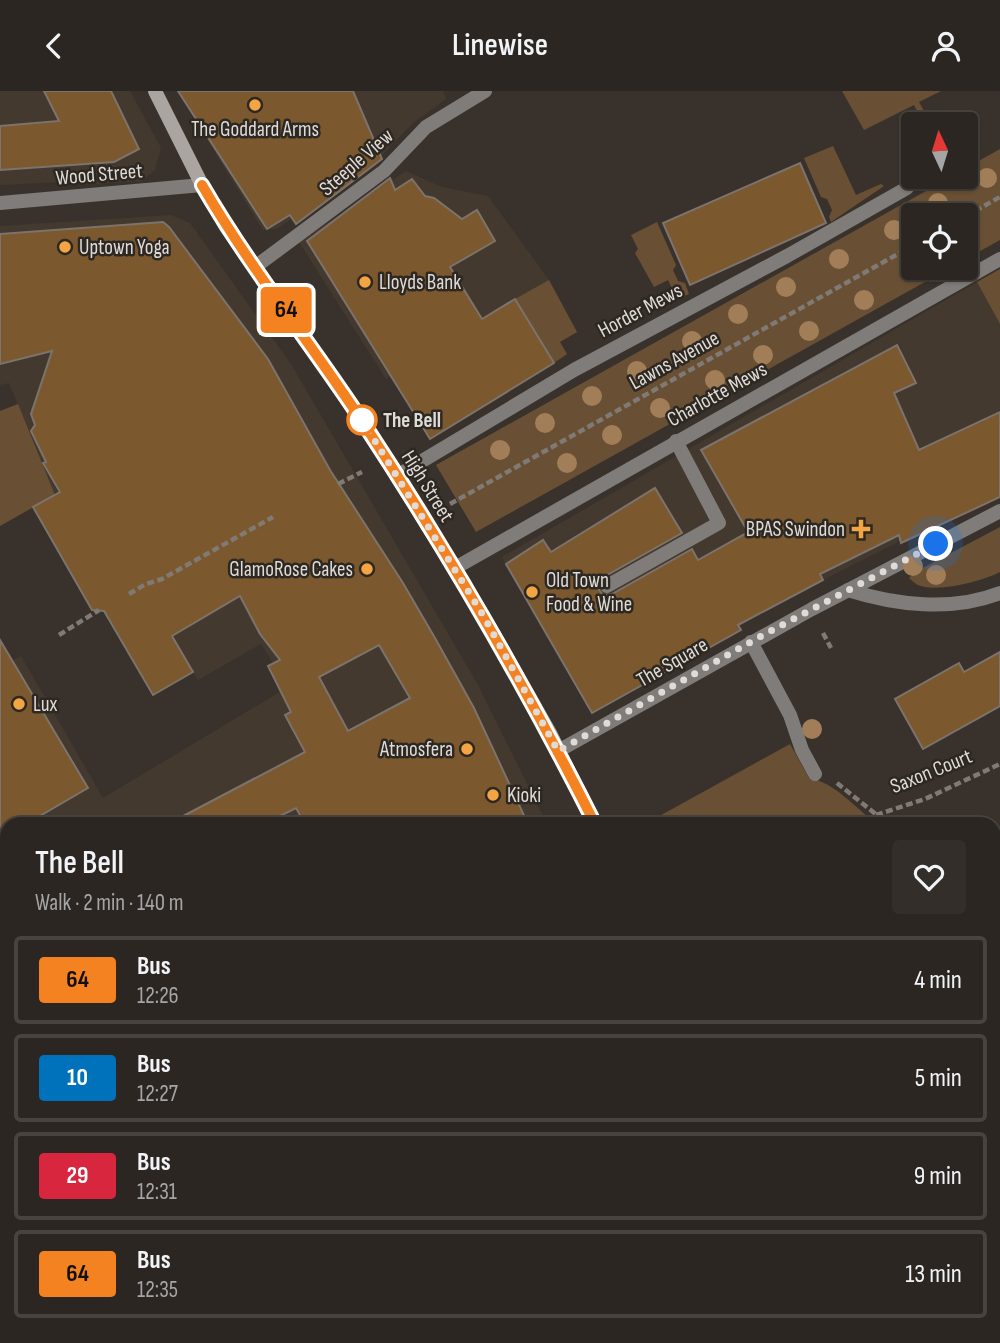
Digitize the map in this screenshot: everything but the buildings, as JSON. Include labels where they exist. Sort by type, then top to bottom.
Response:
[{"type":"main road","name":"High Street","points":[[155,91],[202,185],[226,226],[326,367],[455,568],[524,686],[591,817]]},
{"type":"street","name":"Steeple View","points":[[255,267],[384,171],[426,127],[485,91]]},
{"type":"street","name":"Wood Street","points":[[0,203],[202,185]]},
{"type":"street","name":"Horder Mews","points":[[397,476],[574,370],[905,189]]},
{"type":"street","name":"Charlotte Mews","points":[[455,568],[1000,259]]},
{"type":"street","points":[[607,586],[719,523],[676,441]]},
{"type":"street","name":"The Square","points":[[558,751],[751,642],[1000,511]]},
{"type":"street","points":[[848,590],[877,599],[931,604],[965,602],[1000,593]]},
{"type":"street","points":[[751,642],[782,699],[802,750],[815,774]]},
{"type":"path","points":[[978,209],[1000,197]]},
{"type":"path","name":"Lawns Avenue","points":[[450,504],[901,252]]},
{"type":"path","points":[[129,594],[162,579],[273,517]]},
{"type":"path","points":[[59,635],[99,610]]},
{"type":"path","name":"Saxon Court","points":[[876,815],[925,799],[1000,764]]},
{"type":"path","points":[[833,780],[879,817]]},
{"type":"shaded area","points":[[0,91],[130,91],[161,148],[155,170],[141,181],[81,185],[62,182],[0,185]]},
{"type":"shaded area","points":[[177,91],[443,91],[446,99],[413,123],[383,154],[358,174],[277,229],[263,230]]},
{"type":"shaded area","points":[[842,91],[941,91],[919,102],[924,112],[918,112],[914,105],[864,130]]},
{"type":"shaded area","points":[[833,146],[856,195],[881,184],[884,186],[831,222],[829,217],[832,210],[827,199],[821,197],[804,158]]},
{"type":"shaded area","points":[[1000,149],[1000,240],[978,252],[978,203],[905,203],[930,189],[978,189],[978,161]]},
{"type":"shaded area","points":[[406,171],[442,187],[488,196],[549,280],[386,379],[299,242]]},
{"type":"shaded area","points":[[901,205],[901,280],[928,280],[476,532],[436,465]]},
{"type":"shaded area","points":[[171,215],[190,223],[291,364],[478,685],[544,817],[0,817],[0,668],[21,656],[103,798],[280,692],[268,666],[273,663],[261,644],[198,680],[172,636],[107,612],[92,610],[55,495],[9,383],[0,385],[0,226]]},
{"type":"shaded area","points":[[657,222],[676,265],[673,270],[678,281],[685,283],[689,294],[663,304],[654,303],[674,293],[668,280],[654,287],[635,253],[638,249],[631,235]]},
{"type":"shaded area","points":[[1000,269],[1000,324],[977,282]]},
{"type":"shaded area","points":[[549,280],[577,332],[560,342],[567,354],[554,363],[515,299]]},
{"type":"shaded area","points":[[977,282],[1000,324],[1000,497],[901,543],[900,541],[823,580],[739,625],[741,630],[592,713],[502,557]]},
{"type":"shaded area","points":[[18,404],[55,495],[0,526],[0,411]]},
{"type":"shaded area","points":[[1000,527],[1000,572],[972,582],[936,588],[918,585],[909,578],[915,572]]},
{"type":"shaded area","points":[[790,744],[809,778],[828,785],[869,817],[658,817]]},
{"type":"bus line","name":"64","points":[[202,185],[226,226],[363,422],[455,568],[551,735],[592,817]]},
{"type":"place","name":"The Goddard Arms","points":[[255,105]]},
{"type":"place","name":"Uptown Yoga","points":[[65,247]]},
{"type":"place","name":"Lloyds Bank","points":[[365,282]]},
{"type":"place","name":"The Bell","points":[[362,420]]},
{"type":"place","name":"BPAS Swindon","points":[[861,529]]},
{"type":"place","name":"GlamoRose Cakes","points":[[367,569]]},
{"type":"place","name":"Old Town Food & Wine","points":[[532,592]]},
{"type":"place","name":"Lux","points":[[19,704]]},
{"type":"place","name":"Atmosfera","points":[[467,749]]},
{"type":"place","name":"Kioki","points":[[493,795]]},
{"type":"route","points":[[362,420],[483,615],[558,751],[763,635],[936,544]]}]
